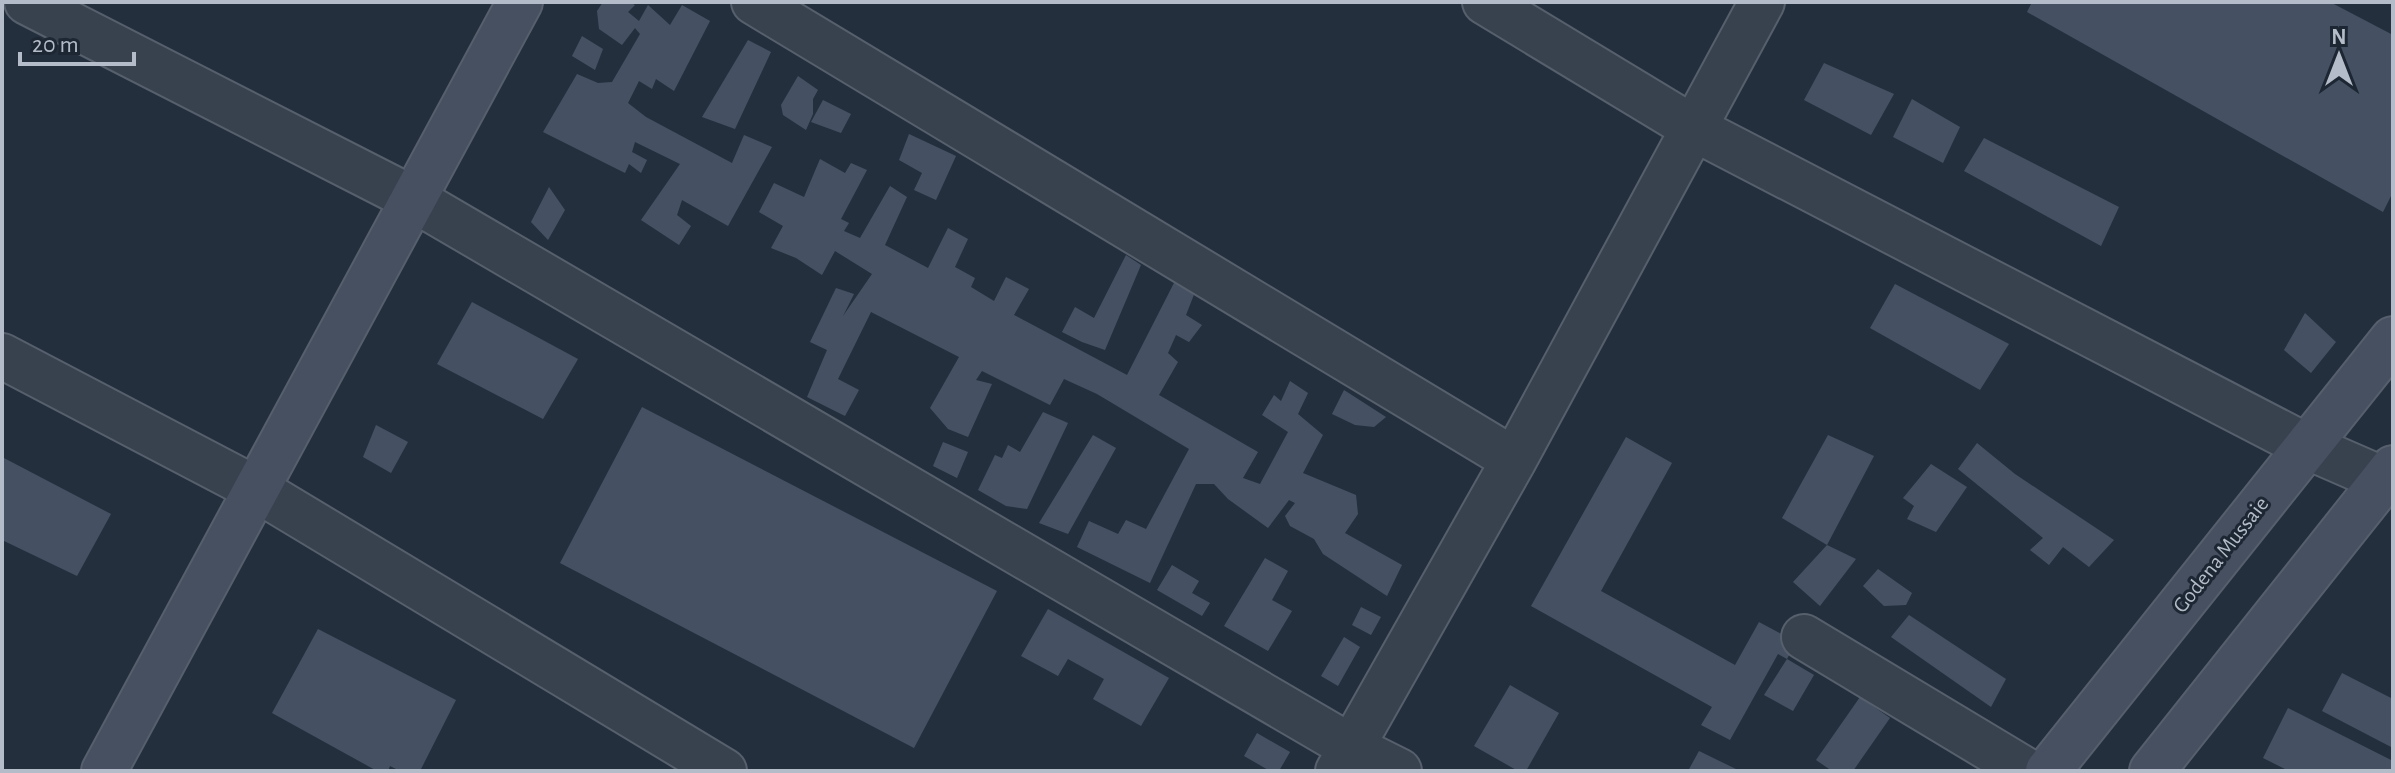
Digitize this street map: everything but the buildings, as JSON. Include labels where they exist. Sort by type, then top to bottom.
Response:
[{"type":"street","points":[[27,2],[413,199],[1345,759],[1399,771]]},
{"type":"street","points":[[104,771],[520,2]]},
{"type":"street","points":[[754,2],[1514,460]]},
{"type":"street","points":[[1485,2],[1695,129],[2306,446],[2388,474],[2152,771]]},
{"type":"street","points":[[1345,759],[1514,460],[1762,2]]},
{"type":"street","name":"Godena Mussaie","points":[[2048,771],[2393,339]]},
{"type":"street","points":[[2,356],[256,489],[724,771]]},
{"type":"street","points":[[1804,637],[2027,771]]}]
